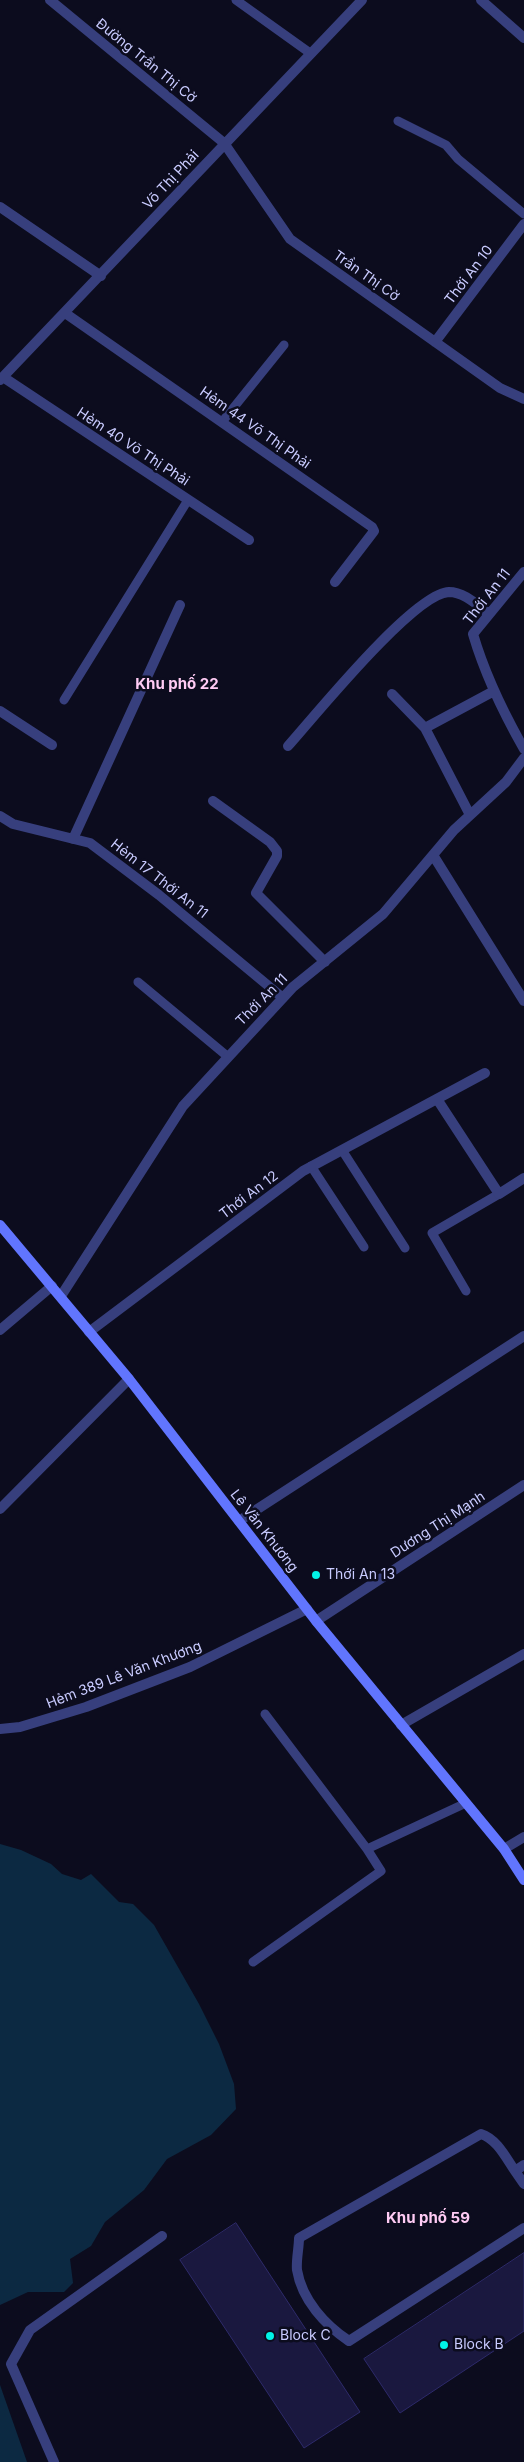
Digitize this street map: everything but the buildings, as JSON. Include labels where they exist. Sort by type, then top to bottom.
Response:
[{"type":"main road","name":"Lê Văn Khương","points":[[0,1225],[129,1379],[316,1621],[504,1849],[524,1880]]},
{"type":"street","name":"Đường Trần Thị Cờ","points":[[50,0],[224,143]]},
{"type":"street","name":"Võ Thị Phải","points":[[1,379],[362,0]]},
{"type":"street","points":[[481,0],[524,38]]},
{"type":"street","name":"Trần Thị Cờ","points":[[224,143],[290,239],[500,388],[524,399]]},
{"type":"street","points":[[0,207],[101,276]]},
{"type":"street","name":"Thới An 10","points":[[436,342],[524,224]]},
{"type":"street","name":"Hẻm 44 Võ Thị Phải","points":[[65,313],[372,527],[374,531],[335,582]]},
{"type":"street","name":"Hẻm 40 Võ Thị Phải","points":[[1,379],[249,540]]},
{"type":"street","name":"Thới An 11","points":[[524,572],[473,634],[504,715],[524,749]]},
{"type":"street","points":[[288,746],[369,654],[435,596],[451,592],[461,595],[488,614]]},
{"type":"street","points":[[73,839],[180,605]]},
{"type":"street","points":[[425,728],[494,691]]},
{"type":"street","points":[[392,694],[425,728],[470,815]]},
{"type":"street","points":[[0,711],[52,745]]},
{"type":"street","name":"Thới An 11","points":[[61,1296],[183,1106],[227,1056],[283,998],[383,914],[454,830],[506,782],[524,758]]},
{"type":"street","points":[[213,801],[270,842],[277,850],[277,856],[256,893],[325,962]]},
{"type":"street","name":"Hẻm 17 Thới An 11","points":[[0,816],[13,824],[90,843],[159,895],[283,998]]},
{"type":"street","points":[[433,855],[524,1001]]},
{"type":"street","name":"Thới An 12","points":[[89,1332],[312,1166],[485,1073]]},
{"type":"street","points":[[437,1099],[499,1194],[524,1178]]},
{"type":"street","points":[[0,1330],[52,1286]]},
{"type":"street","points":[[239,1521],[524,1336]]},
{"type":"street","points":[[0,1509],[129,1379]]},
{"type":"street","name":"Dương Thị Mạnh","points":[[316,1621],[524,1485]]},
{"type":"street","name":"Hẻm 389 Lê Văn Khương","points":[[0,1729],[20,1727],[86,1707],[190,1667],[307,1609]]},
{"type":"street","points":[[401,1724],[524,1654]]},
{"type":"street","points":[[504,1849],[524,1837]]},
{"type":"street","points":[[524,2184],[495,2143],[488,2136],[481,2134],[299,2238],[298,2270],[309,2302],[333,2330],[349,2341],[524,2228]]},
{"type":"street","points":[[515,2171],[524,2165]]},
{"type":"street","points":[[54,2462],[11,2364],[30,2330],[162,2236]]},
{"type":"lane","points":[[236,0],[310,53]]},
{"type":"lane","points":[[398,121],[446,145],[458,159],[524,214]]},
{"type":"lane","points":[[222,422],[284,345]]},
{"type":"lane","points":[[64,700],[188,500]]},
{"type":"lane","points":[[138,982],[227,1056]]},
{"type":"lane","points":[[342,1150],[404,1248]]},
{"type":"lane","points":[[312,1166],[364,1247]]},
{"type":"lane","points":[[466,1291],[432,1233],[499,1194]]},
{"type":"lane","points":[[253,1962],[381,1871],[367,1849],[265,1714]]},
{"type":"lane","points":[[367,1849],[466,1803]]},
{"type":"water","points":[[0,1844],[21,1850],[51,1864],[62,1874],[81,1880],[91,1874],[119,1902],[133,1904],[154,1925],[199,2004],[219,2044],[234,2084],[236,2109],[211,2135],[167,2159],[144,2190],[105,2222],[91,2246],[70,2259],[73,2283],[64,2292],[28,2292],[0,2305]]},
{"type":"water","points":[[0,2385],[27,2462],[0,2462]]},
{"type":"place","name":"Thới An 13","points":[[316,1575]]},
{"type":"place","name":"Block C","points":[[270,2336]]},
{"type":"place","name":"Block B","points":[[444,2345]]},
{"type":"district","name":"Khu phố 22","points":[[177,684]]},
{"type":"district","name":"Khu phố 59","points":[[428,2218]]}]
